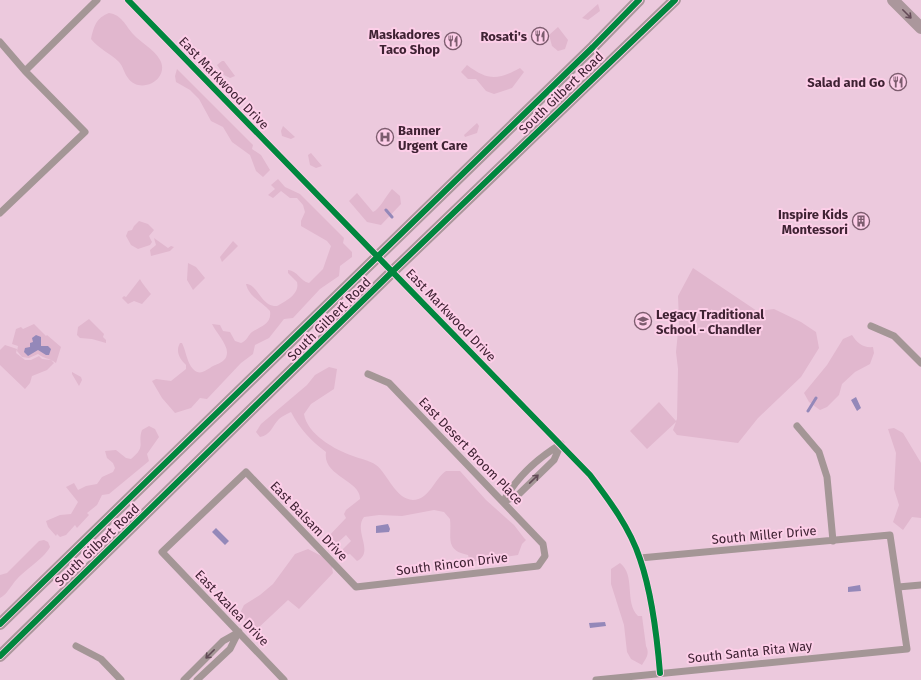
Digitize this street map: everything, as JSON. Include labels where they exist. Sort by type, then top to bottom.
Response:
[{"type":"main road","name":"South Gilbert Road","points":[[0,624],[378,257],[639,0]]},
{"type":"main road","name":"South Gilbert Road","points":[[0,656],[393,271],[675,0]]},
{"type":"main road","points":[[892,0],[921,28]]},
{"type":"street","points":[[25,71],[97,0]]},
{"type":"street","name":"East Markwood Drive","points":[[128,0],[590,475],[614,507],[640,558],[649,594],[660,673]]},
{"type":"street","points":[[0,42],[25,71],[84,132],[0,213]]},
{"type":"street","points":[[871,326],[894,336],[921,363]]},
{"type":"street","name":"East Desert Broom Place","points":[[368,374],[389,383],[543,544],[546,556]]},
{"type":"street","points":[[796,426],[819,452],[827,477],[833,541]]},
{"type":"street","points":[[504,502],[510,488],[546,453],[561,444]]},
{"type":"street","points":[[504,502],[518,495],[554,460],[561,444]]},
{"type":"street","name":"East Balsam Drive","points":[[162,552],[246,472],[356,587]]},
{"type":"street","name":"South Miller Drive","points":[[640,558],[890,536],[898,587]]},
{"type":"street","name":"East Azalea Drive","points":[[162,552],[284,680]]},
{"type":"street","name":"South Rincon Drive","points":[[356,587],[538,566],[546,556]]},
{"type":"street","points":[[898,587],[921,585]]},
{"type":"street","name":"South Santa Rita Way","points":[[596,680],[907,649],[898,587]]},
{"type":"street","points":[[184,680],[223,641],[239,632]]},
{"type":"street","points":[[197,680],[230,649],[239,632]]},
{"type":"street","points":[[76,646],[100,659],[121,680]]},
{"type":"shaded area","points":[[598,4],[600,11],[588,20],[582,18]]},
{"type":"shaded area","points":[[109,13],[120,18],[133,34],[160,60],[162,71],[159,77],[152,83],[148,85],[139,85],[131,82],[122,65],[97,46],[91,39],[93,30],[98,20]]},
{"type":"shaded area","points":[[558,27],[568,40],[565,49],[558,51],[552,46],[549,35]]},
{"type":"shaded area","points":[[224,61],[235,76],[230,78],[224,75],[217,65]]},
{"type":"shaded area","points":[[467,65],[481,74],[493,77],[505,75],[520,68],[524,72],[512,88],[494,94],[486,91],[476,79],[468,79],[461,72]]},
{"type":"shaded area","points":[[177,69],[253,145],[252,149],[261,155],[270,170],[263,177],[256,171],[250,155],[232,142],[223,127],[211,121],[199,99],[190,90],[176,82],[175,76]]},
{"type":"shaded area","points":[[477,123],[479,126],[477,133],[465,137],[464,135]]},
{"type":"shaded area","points":[[283,126],[295,137],[291,139],[282,136],[281,131]]},
{"type":"shaded area","points":[[311,153],[322,166],[316,168],[310,165],[308,155]]},
{"type":"shaded area","points":[[278,179],[285,187],[300,194],[344,238],[343,243],[352,252],[352,257],[340,266],[339,276],[320,289],[293,318],[284,319],[269,338],[255,345],[253,354],[241,363],[207,399],[200,398],[191,408],[175,413],[162,398],[152,381],[156,379],[171,381],[186,369],[186,365],[180,358],[178,352],[180,343],[182,343],[189,364],[193,369],[200,373],[204,371],[223,361],[227,356],[227,349],[212,324],[220,325],[223,331],[230,332],[235,341],[241,343],[245,341],[252,332],[268,322],[270,311],[253,296],[246,284],[254,288],[267,303],[277,306],[292,297],[296,290],[297,282],[288,273],[288,270],[294,272],[309,283],[323,269],[331,246],[327,241],[301,226],[301,221],[305,212],[303,205],[297,198],[290,198],[281,191],[273,198],[268,195],[275,189],[271,185]]},
{"type":"shaded area","points":[[392,189],[400,196],[401,204],[381,225],[367,222],[349,201],[357,193],[373,212],[380,206]]},
{"type":"shaded area","points":[[139,221],[148,224],[154,230],[149,236],[152,242],[150,245],[138,249],[131,245],[126,236],[128,231],[132,230]]},
{"type":"shaded area","points":[[154,238],[168,248],[171,246],[174,247],[170,251],[151,256],[150,250],[156,245]]},
{"type":"shaded area","points":[[233,241],[238,246],[222,262],[220,257]]},
{"type":"shaded area","points":[[188,263],[196,267],[205,278],[193,290],[187,280]]},
{"type":"shaded area","points":[[693,268],[757,311],[774,309],[801,322],[816,332],[819,348],[801,377],[758,418],[738,443],[677,435],[673,430],[676,422],[647,449],[630,431],[659,402],[676,421],[677,419],[678,369],[676,352],[679,322],[678,296]]},
{"type":"shaded area","points":[[140,279],[151,294],[142,304],[134,301],[128,304],[122,298],[124,296],[126,297]]},
{"type":"shaded area","points":[[89,319],[104,334],[103,337],[106,340],[106,343],[92,339],[80,338],[77,335],[78,327]]},
{"type":"shaded area","points":[[34,324],[46,336],[47,335],[61,347],[56,363],[38,354],[29,358],[22,357],[17,351],[18,346],[12,344],[16,329],[21,327],[23,329]]},
{"type":"shaded area","points":[[36,335],[41,337],[41,346],[48,346],[51,349],[49,355],[46,355],[38,350],[28,356],[24,352],[25,348],[30,347],[30,343],[33,342],[32,338]]},
{"type":"shaded area","points":[[852,335],[866,347],[873,347],[874,353],[870,364],[855,372],[842,384],[839,395],[827,407],[820,410],[809,402],[804,393],[827,365],[843,339]]},
{"type":"shaded area","points":[[5,345],[17,349],[16,353],[25,360],[31,360],[39,356],[42,359],[51,360],[54,363],[47,370],[32,376],[30,383],[25,389],[0,365],[0,350]]},
{"type":"shaded area","points":[[329,367],[337,369],[334,389],[311,404],[304,414],[310,428],[316,434],[338,450],[376,465],[397,491],[407,499],[419,499],[428,493],[446,471],[460,471],[486,500],[514,525],[526,540],[522,544],[518,555],[470,562],[468,555],[460,553],[452,546],[450,537],[450,519],[444,512],[434,510],[402,516],[379,515],[364,517],[361,523],[364,547],[362,557],[357,561],[350,554],[342,556],[339,553],[351,541],[346,535],[334,546],[327,538],[346,518],[344,514],[346,510],[360,499],[359,493],[355,487],[330,467],[326,460],[326,452],[315,444],[306,434],[291,412],[279,419],[271,430],[264,436],[260,437],[256,432],[261,424],[307,385],[315,375]]},
{"type":"shaded area","points":[[72,372],[81,377],[82,380],[79,386],[72,374]]},
{"type":"shaded area","points":[[856,397],[861,408],[857,411],[851,400]]},
{"type":"shaded area","points":[[149,426],[155,429],[159,437],[147,454],[149,461],[109,494],[102,495],[97,505],[87,513],[89,515],[77,528],[75,525],[66,535],[60,537],[57,534],[56,536],[48,527],[46,521],[60,515],[71,514],[78,502],[66,487],[74,483],[78,490],[86,486],[97,484],[102,477],[113,472],[115,468],[113,463],[107,458],[105,451],[116,450],[126,458],[131,459],[139,451],[142,430]]},
{"type":"shaded area","points":[[894,428],[903,433],[921,463],[921,518],[912,517],[903,530],[893,522],[899,505],[894,489],[896,453],[888,429]]},
{"type":"shaded area","points":[[388,524],[390,529],[389,532],[376,533],[376,526]]},
{"type":"shaded area","points":[[216,528],[229,541],[225,545],[212,532]]},
{"type":"shaded area","points":[[44,540],[48,542],[50,547],[47,552],[17,579],[0,598],[0,575],[7,573],[39,541]]},
{"type":"shaded area","points":[[308,549],[331,561],[333,573],[299,609],[288,600],[256,630],[243,619],[241,611],[244,605],[260,595],[273,584],[295,554]]},
{"type":"shaded area","points":[[620,563],[628,574],[630,596],[634,610],[638,616],[642,616],[648,651],[642,665],[631,659],[627,652],[624,625],[611,584],[611,569]]},
{"type":"shaded area","points":[[860,585],[861,591],[848,592],[848,587]]},
{"type":"shaded area","points":[[605,622],[606,626],[590,628],[589,623]]},
{"type":"waterway","points":[[386,210],[392,217]]},
{"type":"waterway","points":[[808,411],[816,398]]},
{"type":"cycle path","points":[[128,0],[590,475],[612,504],[625,525],[640,559],[648,586],[660,673]]},
{"type":"cycle path","points":[[0,624],[593,47],[639,0]]},
{"type":"cycle path","points":[[0,656],[393,271],[675,0]]},
{"type":"place","name":"Rosati's","points":[[540,36]]},
{"type":"place","name":"Maskadores Taco Shop","points":[[453,41]]},
{"type":"place","name":"Salad and Go","points":[[898,82]]},
{"type":"place","name":"Banner Urgent Care","points":[[385,137]]},
{"type":"place","name":"Inspire Kids Montessori","points":[[861,221]]},
{"type":"place","name":"Legacy Traditional School - Chandler","points":[[643,321]]}]
